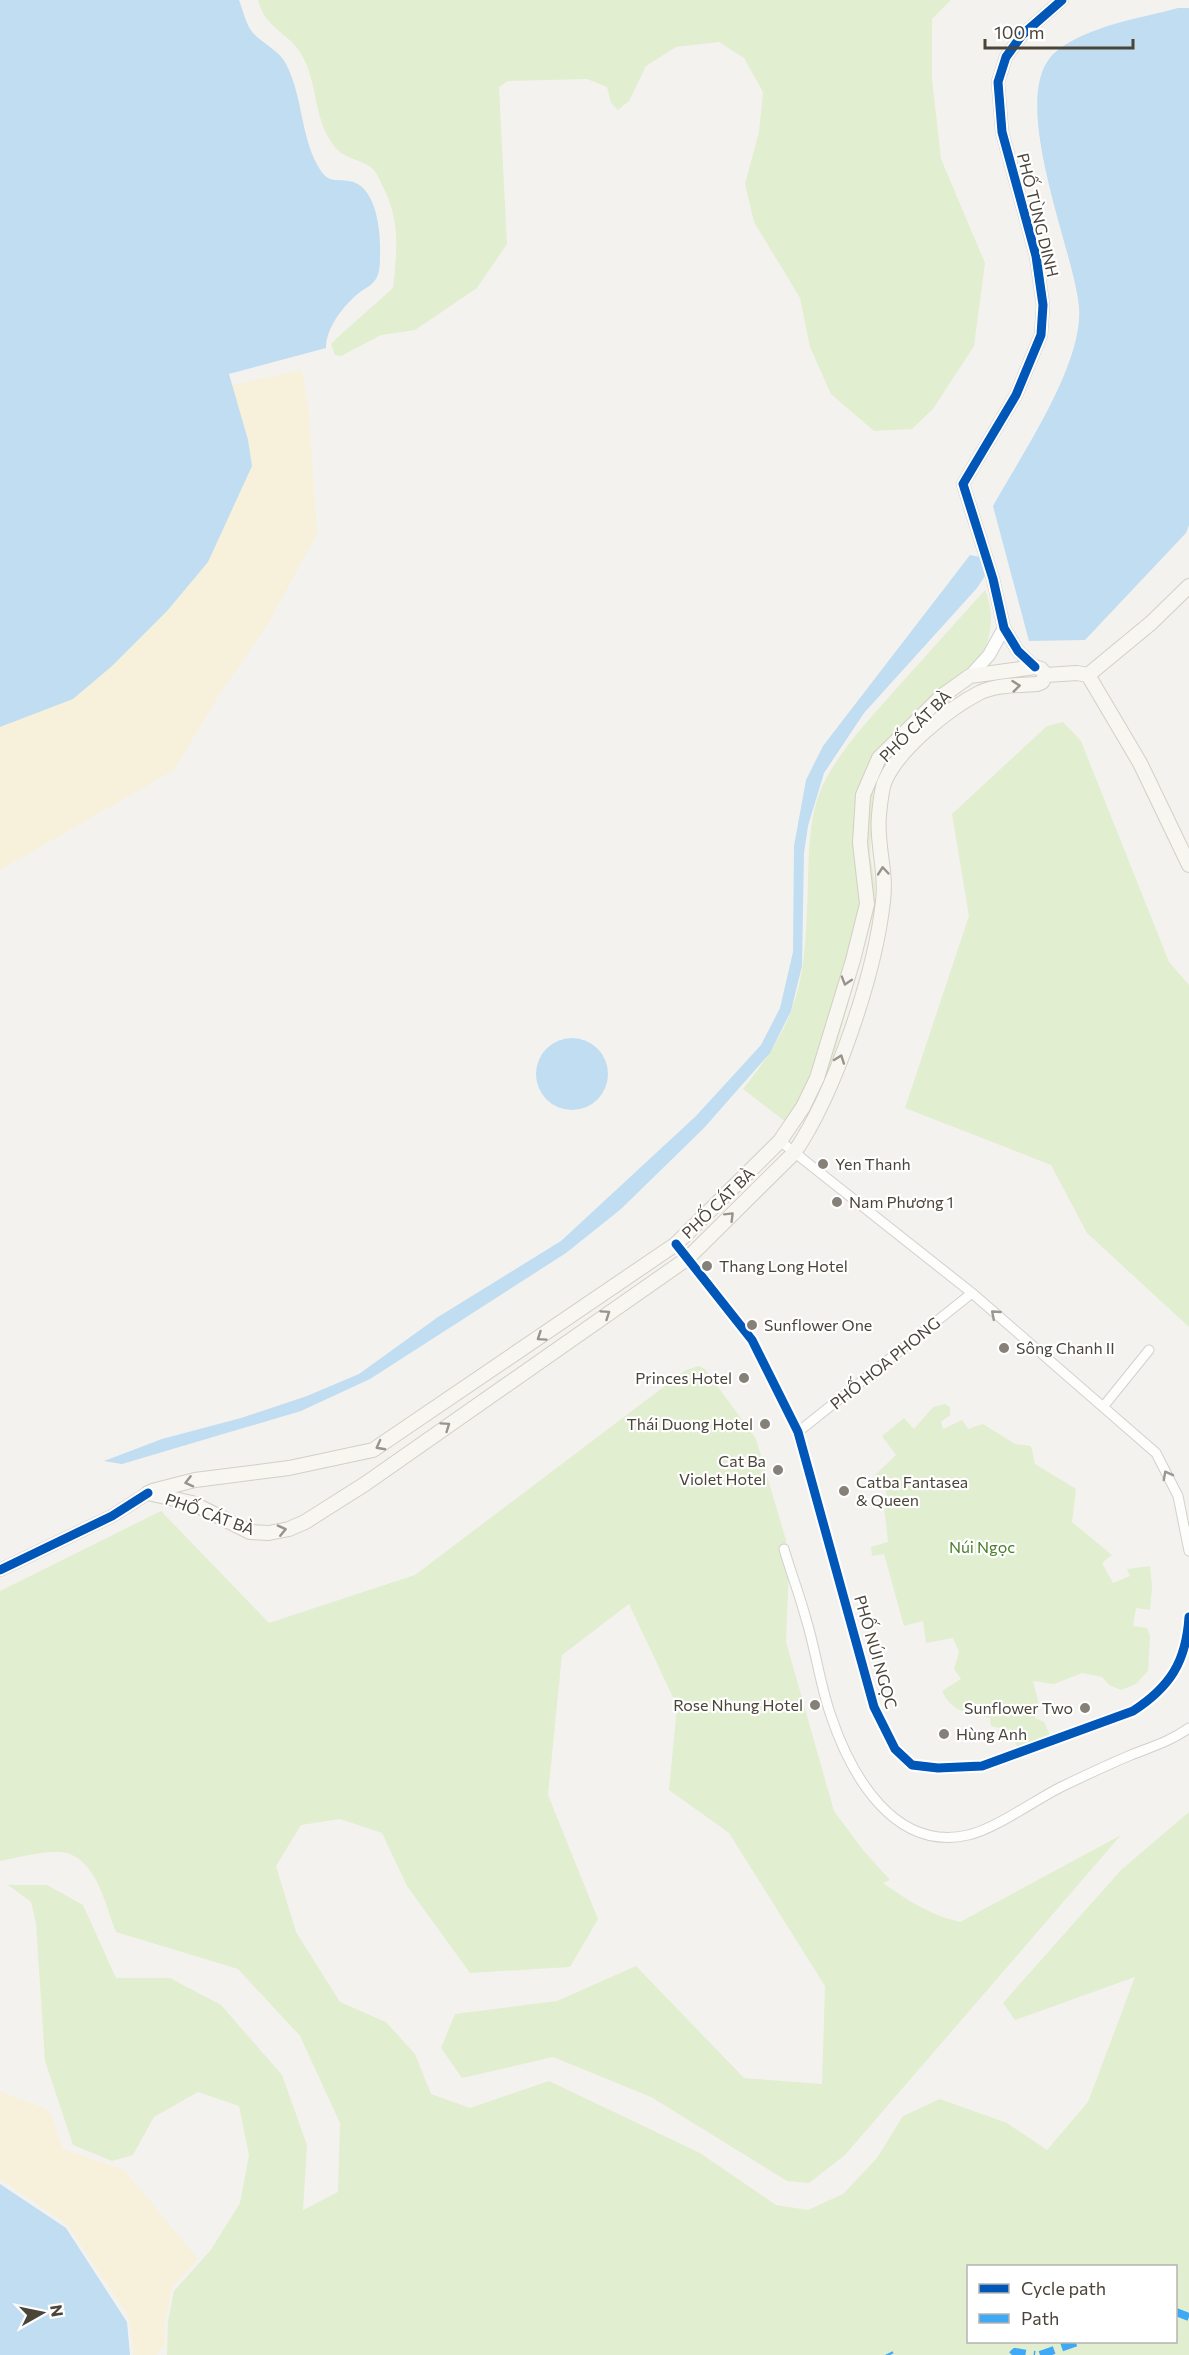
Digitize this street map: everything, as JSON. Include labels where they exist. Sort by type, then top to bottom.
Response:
[{"type":"main road","points":[[1189,586],[1151,623],[1088,675],[1140,764],[1189,865]]},
{"type":"main road","name":"PHỐ CÁT BÀ","points":[[148,1492],[192,1503],[250,1532],[269,1533],[289,1529],[364,1484],[688,1258],[794,1153],[807,1133],[831,1083],[870,964],[884,900],[878,818],[884,783],[902,755],[935,724],[980,692],[1042,682],[1040,671]]},
{"type":"main road","name":"PHỐ CÁT BÀ","points":[[148,1492],[195,1480],[289,1468],[373,1450],[676,1244],[780,1141],[803,1107],[817,1078],[853,960],[867,904],[860,843],[863,795],[879,758],[942,696],[970,676],[1040,671],[1088,675]]},
{"type":"main road","points":[[970,676],[980,692]]},
{"type":"main road","points":[[870,777],[884,783]]},
{"type":"main road","points":[[853,960],[870,964]]},
{"type":"main road","points":[[506,1361],[516,1376]]},
{"type":"street","name":"PHỐ TÙNG DINH","points":[[1004,628],[993,579],[963,484],[1016,395],[1041,336],[1043,305],[1036,256],[1002,132],[998,82],[1006,57],[1022,35],[1062,0]]},
{"type":"street","points":[[970,676],[989,655],[1004,628],[1018,651],[1040,671]]},
{"type":"street","points":[[780,1141],[972,1293],[1156,1454],[1178,1496],[1189,1551]]},
{"type":"street","points":[[676,1244],[688,1258]]},
{"type":"street","name":"PHỐ NÚI NGỌC","points":[[688,1258],[752,1340],[798,1432],[874,1707],[895,1749],[912,1765],[938,1768],[982,1766],[1133,1711],[1150,1700],[1176,1669],[1188,1645],[1189,1617]]},
{"type":"street","name":"PHỐ HOA PHONG","points":[[798,1432],[972,1293]]},
{"type":"street","points":[[1103,1407],[1149,1350]]},
{"type":"street","points":[[0,1570],[112,1516],[148,1492]]},
{"type":"street","points":[[784,1549],[806,1618],[831,1715],[848,1758],[877,1802],[906,1827],[916,1832],[952,1837],[979,1832],[1100,1768],[1175,1738],[1189,1728]]},
{"type":"green space","points":[[258,0],[951,0],[932,19],[932,79],[941,159],[985,263],[974,346],[933,409],[912,429],[874,431],[831,394],[810,347],[800,298],[754,222],[745,184],[759,132],[763,92],[744,58],[719,42],[676,47],[646,66],[629,101],[618,110],[611,103],[607,87],[587,79],[508,81],[499,87],[507,244],[477,288],[415,330],[381,335],[341,356],[335,355],[331,344],[393,288],[395,223],[388,198],[373,169],[338,151],[327,135],[306,63],[295,45],[265,17]]},
{"type":"green space","points":[[985,590],[991,620],[985,650],[991,664],[899,741],[887,755],[868,766],[873,794],[870,855],[875,884],[875,908],[831,1065],[819,1095],[795,1129],[743,1089],[778,1038],[790,1015],[797,992],[805,943],[810,834],[818,798],[829,773],[856,735]]},
{"type":"green space","points":[[1063,722],[1081,741],[1169,962],[1189,985],[1189,1327],[1087,1233],[1051,1165],[905,1108],[969,916],[952,814],[1047,726]]},
{"type":"green space","points":[[699,1366],[705,1369],[756,1439],[786,1540],[789,1566],[786,1642],[834,1811],[863,1850],[890,1880],[883,1883],[920,1907],[960,1922],[1121,1835],[845,2155],[809,2183],[787,2181],[651,2097],[553,2057],[462,2078],[441,2048],[455,2014],[557,2001],[636,1966],[744,2078],[822,2084],[825,1986],[729,1833],[669,1790],[677,1706],[629,1604],[562,1655],[548,1795],[598,1919],[570,1967],[470,1973],[407,1886],[382,1833],[340,1819],[301,1825],[276,1866],[296,1932],[340,2002],[386,2022],[415,2054],[431,2094],[470,2108],[549,2081],[700,2153],[776,2205],[808,2210],[843,2194],[877,2158],[903,2116],[940,2099],[1007,2123],[1047,2150],[1088,2102],[1135,1977],[1015,2020],[1003,2003],[1121,1870],[1189,1812],[1189,2355],[167,2355],[168,2321],[174,2291],[210,2251],[240,2203],[249,2155],[239,2106],[198,2092],[154,2117],[133,2155],[112,2161],[73,2145],[45,2061],[36,1923],[31,1902],[8,1885],[47,1885],[83,1905],[116,1978],[170,1978],[221,2005],[282,2075],[307,2145],[303,2210],[338,2192],[340,2123],[300,2036],[238,1969],[116,1932],[94,1877],[80,1859],[70,1854],[54,1852],[0,1861],[0,1591],[161,1511],[269,1623],[415,1575],[686,1370]]},
{"type":"green space","name":"Núi Ngọc","points":[[945,1404],[950,1407],[950,1415],[941,1422],[943,1429],[962,1420],[968,1429],[983,1424],[1015,1444],[1031,1446],[1035,1464],[1076,1489],[1072,1522],[1112,1555],[1102,1563],[1113,1583],[1130,1576],[1127,1569],[1150,1566],[1152,1587],[1150,1610],[1136,1608],[1133,1626],[1147,1628],[1150,1636],[1148,1671],[1136,1684],[1121,1690],[1109,1685],[1102,1677],[1082,1673],[1054,1684],[1033,1681],[1039,1705],[1035,1718],[1044,1722],[1050,1735],[1018,1749],[1009,1730],[991,1726],[990,1718],[962,1711],[946,1698],[942,1691],[961,1679],[954,1669],[959,1652],[953,1638],[926,1643],[923,1621],[904,1626],[884,1554],[872,1556],[871,1547],[888,1542],[884,1506],[888,1503],[885,1487],[878,1487],[875,1475],[896,1455],[882,1436],[904,1418],[914,1429],[933,1407]]},
{"type":"sand","points":[[302,370],[309,414],[317,534],[269,622],[219,695],[174,770],[0,870],[0,727],[73,699],[167,611],[208,562],[252,466],[248,440],[232,385]]},
{"type":"sand","points":[[0,2091],[46,2109],[51,2115],[63,2149],[124,2170],[198,2259],[172,2287],[164,2327],[165,2344],[157,2355],[134,2355],[129,2317],[67,2224],[0,2179]]},
{"type":"water","points":[[0,0],[239,0],[251,30],[280,55],[286,64],[296,91],[309,146],[321,171],[330,179],[358,184],[371,200],[378,223],[380,266],[372,284],[348,303],[337,317],[329,332],[326,348],[229,374],[248,440],[252,466],[208,562],[167,611],[112,666],[73,699],[0,727]]},
{"type":"water","points":[[1178,8],[1189,8],[1189,525],[1186,533],[1085,640],[1029,641],[993,506],[1048,410],[1061,382],[1078,330],[1079,307],[1039,134],[1037,99],[1043,70],[1058,50],[1085,34]]},
{"type":"water","points":[[970,555],[980,557],[985,576],[977,588],[864,713],[824,773],[808,826],[804,853],[802,966],[791,1011],[770,1053],[704,1128],[621,1209],[566,1253],[370,1379],[301,1411],[122,1464],[104,1461],[162,1439],[241,1418],[307,1396],[359,1374],[438,1317],[561,1241],[696,1116],[761,1045],[780,1008],[793,952],[794,846],[806,780],[823,746]]},
{"type":"water","points":[[572,1038],[592,1044],[602,1054],[608,1074],[602,1094],[592,1104],[572,1110],[552,1104],[542,1094],[536,1074],[542,1054],[552,1044]]},
{"type":"water","points":[[0,2184],[66,2228],[127,2322],[130,2355],[0,2355]]},
{"type":"marked path","points":[[1177,2312],[1189,2317]]},
{"type":"marked path","points":[[1040,2355],[1074,2343]]},
{"type":"marked path","points":[[1012,2355],[1015,2352],[1035,2355]]},
{"type":"cycle path","points":[[1035,667],[1018,651],[1004,628],[993,579],[963,484],[1016,395],[1041,335],[1043,305],[1036,256],[1002,132],[998,82],[1006,57],[1022,35],[1062,0]]},
{"type":"cycle path","points":[[676,1244],[752,1340],[798,1432],[874,1707],[895,1749],[912,1765],[938,1768],[982,1766],[1133,1711],[1157,1693],[1174,1672],[1184,1647],[1189,1617]]},
{"type":"cycle path","points":[[0,1570],[112,1516],[148,1493]]},
{"type":"place","name":"Yen Thanh","points":[[823,1164]]},
{"type":"place","name":"Nam Phương 1","points":[[837,1202]]},
{"type":"place","name":"Thang Long Hotel","points":[[707,1266]]},
{"type":"place","name":"Sunflower One","points":[[752,1325]]},
{"type":"place","name":"Sông Chanh II","points":[[1004,1348]]},
{"type":"place","name":"Princes Hotel","points":[[744,1378]]},
{"type":"place","name":"Thái Duong Hotel","points":[[765,1424]]},
{"type":"place","name":"Cat Ba Violet Hotel","points":[[778,1470]]},
{"type":"place","name":"Catba Fantasea & Queen","points":[[844,1491]]},
{"type":"place","name":"Rose Nhung Hotel","points":[[815,1705]]},
{"type":"place","name":"Sunflower Two","points":[[1085,1708]]},
{"type":"place","name":"Hùng Anh","points":[[944,1734]]}]
